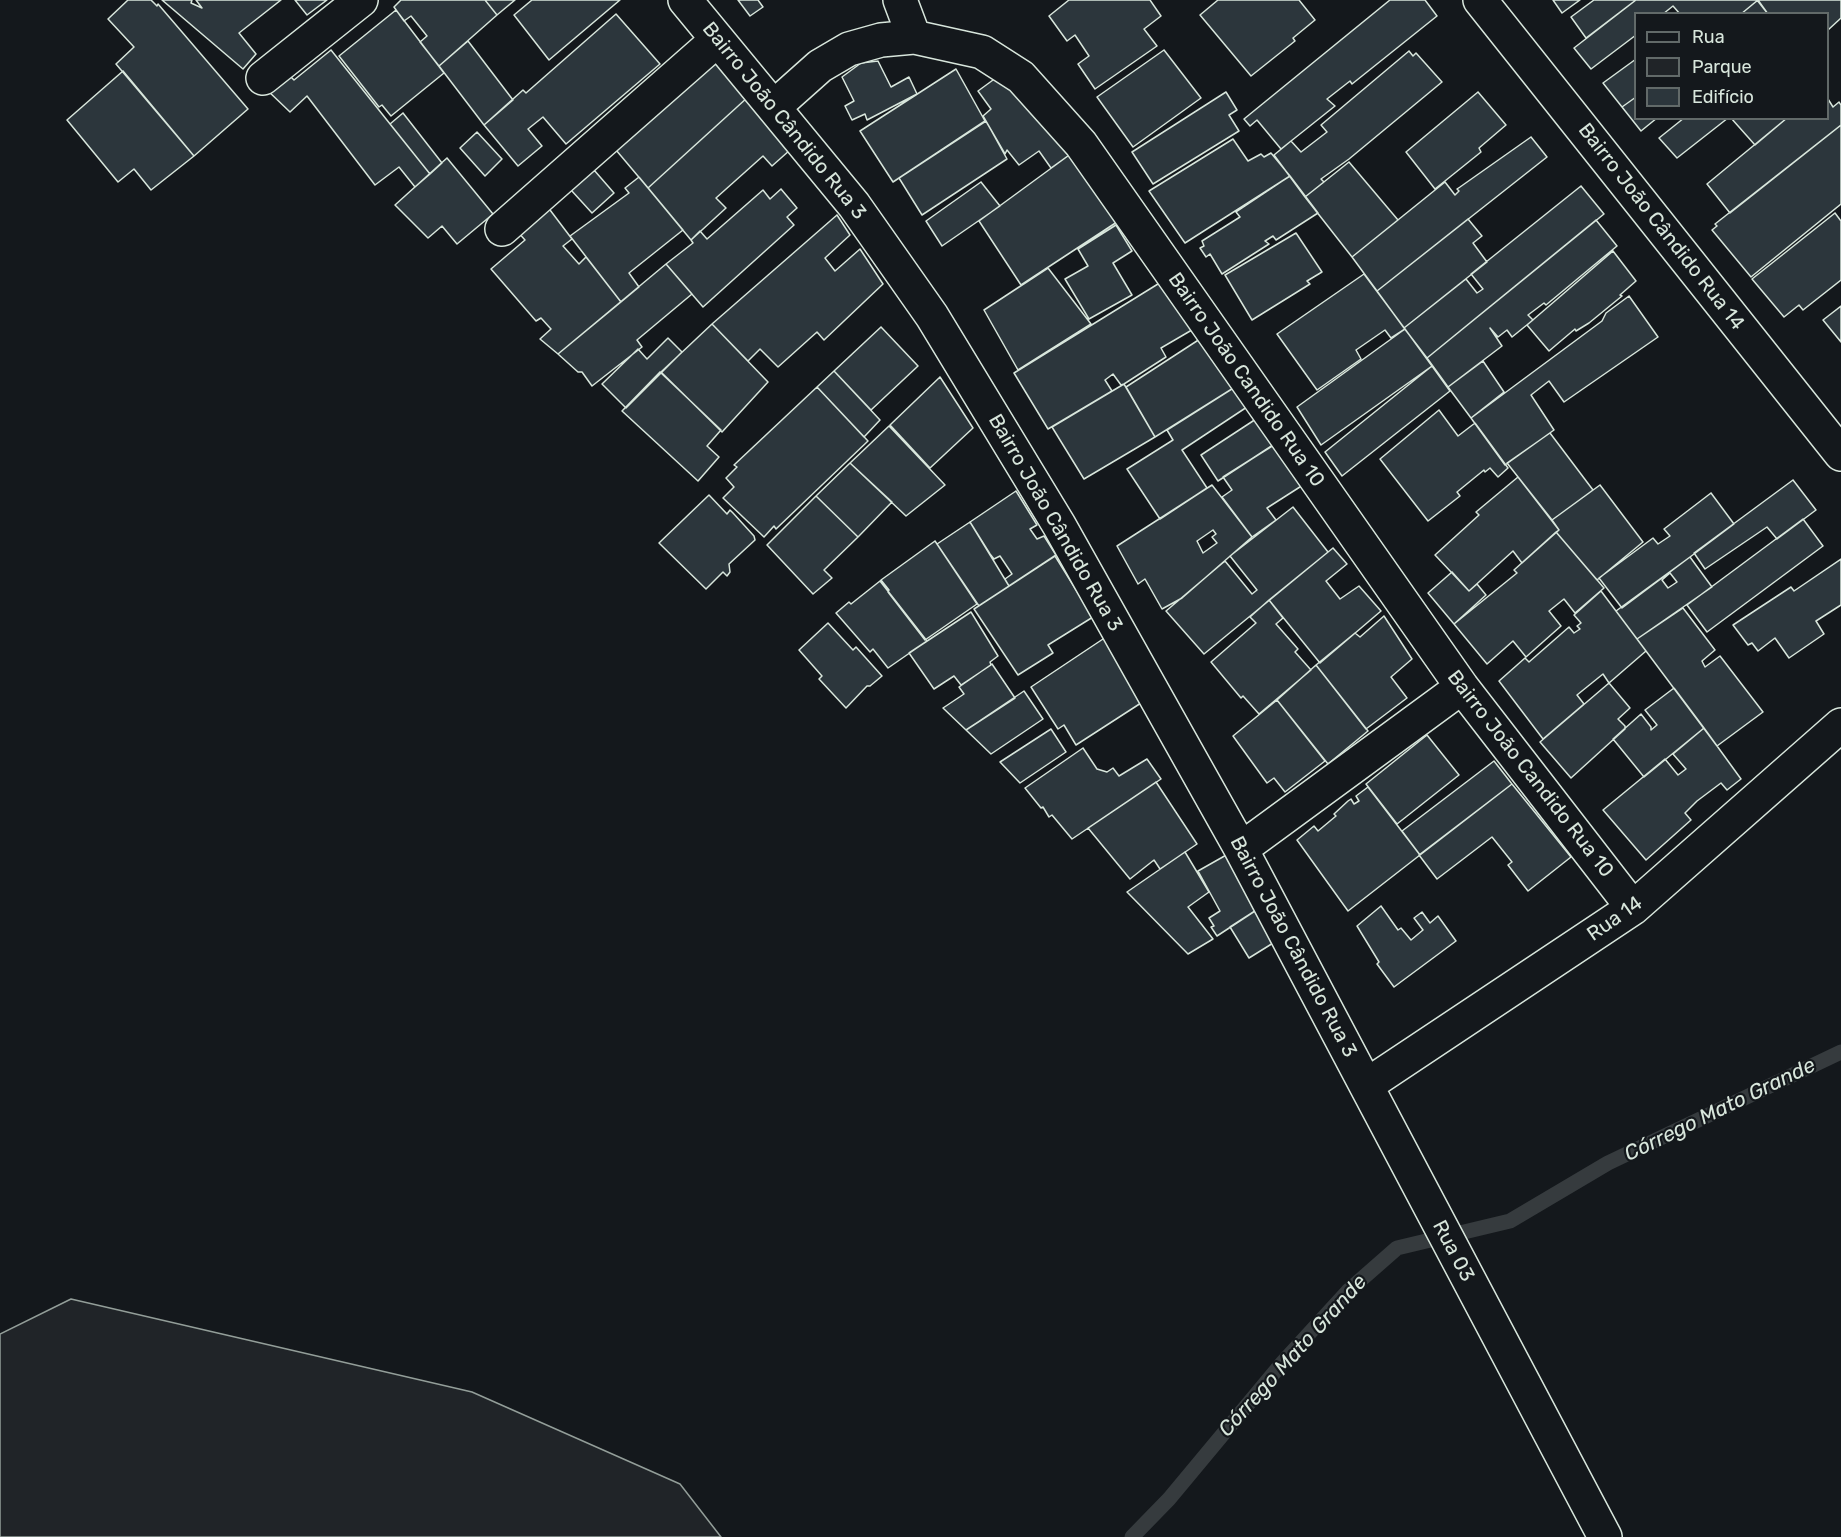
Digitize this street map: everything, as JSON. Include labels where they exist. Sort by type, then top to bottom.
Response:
[{"type":"street","points":[[263,78],[361,0]]},
{"type":"street","name":"Bairro João Cândido Rua 3","points":[[685,0],[854,205],[932,316],[1059,525],[1241,849],[1367,1085]]},
{"type":"street","points":[[900,0],[914,37]]},
{"type":"street","name":"Bairro João Cândido Rua 14","points":[[1480,0],[1841,454]]},
{"type":"street","name":"Bairro João Candido Rua 10","points":[[774,107],[820,66],[849,49],[881,40],[914,37],[982,52],[1021,77],[1081,144],[1462,687],[1633,908]]},
{"type":"street","points":[[502,229],[717,40]]},
{"type":"street","points":[[1241,849],[1462,687]]},
{"type":"street","name":"Rua 14","points":[[1367,1085],[1633,908],[1841,725]]},
{"type":"street","name":"Rua 03","points":[[1367,1085],[1539,1417],[1605,1537]]},
{"type":"green space","points":[[71,1299],[472,1392],[680,1484],[721,1537],[0,1537],[0,1334]]},
{"type":"building","points":[[128,0],[151,0],[157,6],[158,4],[248,109],[194,156],[116,64],[134,47],[108,19]]},
{"type":"building","points":[[162,0],[192,0],[191,3],[202,8],[196,0],[281,0],[239,33],[256,54],[243,69]]},
{"type":"building","points":[[295,0],[327,0],[307,15]]},
{"type":"building","points":[[401,0],[485,0],[497,15],[439,66],[420,42],[427,36],[411,16],[404,21],[394,7]]},
{"type":"building","points":[[485,0],[515,0],[497,15]]},
{"type":"building","points":[[532,0],[620,0],[549,60],[514,15]]},
{"type":"building","points":[[738,0],[758,0],[763,7],[750,16]]},
{"type":"building","points":[[1069,0],[1150,0],[1161,16],[1144,29],[1157,46],[1095,89],[1078,64],[1089,56],[1075,35],[1067,41],[1049,16]]},
{"type":"building","points":[[1218,0],[1299,0],[1315,20],[1293,38],[1295,41],[1251,76],[1200,15]]},
{"type":"building","points":[[1390,0],[1425,0],[1437,16],[1352,84],[1350,81],[1327,99],[1335,106],[1281,149],[1257,120],[1250,126],[1244,119]]},
{"type":"building","points":[[1553,0],[1580,0],[1562,13]]},
{"type":"building","points":[[1594,0],[1636,0],[1586,38],[1571,17]]},
{"type":"building","points":[[1636,0],[1758,0],[1743,12],[1678,12],[1673,6],[1666,12],[1634,12],[1634,37],[1591,69],[1574,48]]},
{"type":"building","points":[[1757,0],[1841,0],[1841,18],[1829,29],[1829,12],[1766,12]]},
{"type":"building","points":[[1758,0],[1767,12],[1743,12]]},
{"type":"building","points":[[396,10],[444,73],[391,116],[382,105],[379,107],[339,56]]},
{"type":"building","points":[[616,14],[660,64],[566,144],[543,117],[528,129],[542,146],[518,166],[484,125],[523,90],[526,93]]},
{"type":"building","points":[[468,41],[513,100],[484,125],[439,66]]},
{"type":"building","points":[[331,50],[430,174],[415,187],[399,167],[375,185],[307,96],[290,112],[266,89],[287,73],[294,80]]},
{"type":"building","points":[[1164,50],[1201,98],[1133,147],[1097,97]]},
{"type":"building","points":[[1409,51],[1413,56],[1416,53],[1442,82],[1349,159],[1321,179],[1324,182],[1305,197],[1274,155],[1291,141],[1301,152],[1327,132],[1321,125]]},
{"type":"building","points":[[718,59],[748,97],[648,188],[616,150]]},
{"type":"building","points":[[1634,60],[1634,98],[1622,107],[1603,83]]},
{"type":"building","points":[[878,61],[891,87],[909,77],[917,94],[867,120],[865,114],[852,120],[845,106],[854,101],[842,77],[861,63]]},
{"type":"building","points":[[956,69],[985,121],[893,182],[860,131]]},
{"type":"building","points":[[1008,69],[1072,153],[1051,168],[1039,151],[1019,165],[1007,150],[1005,154],[983,116],[991,109],[978,91]]},
{"type":"building","points":[[123,71],[194,156],[151,190],[134,169],[118,182],[67,120]]},
{"type":"building","points":[[1226,92],[1237,110],[1229,115],[1239,131],[1153,184],[1132,152]]},
{"type":"building","points":[[1478,92],[1506,125],[1479,148],[1481,152],[1435,189],[1406,152]]},
{"type":"building","points":[[748,97],[790,150],[772,166],[763,156],[716,198],[726,208],[691,240],[648,188]]},
{"type":"building","points":[[1634,98],[1634,120],[1655,120],[1641,131],[1622,107]]},
{"type":"building","points":[[1829,101],[1833,107],[1839,102],[1841,105],[1841,125],[1730,213],[1707,184],[1785,120],[1829,120]]},
{"type":"building","points":[[403,113],[442,163],[430,174],[390,124]]},
{"type":"building","points":[[1682,120],[1725,120],[1677,158],[1659,138]]},
{"type":"building","points":[[1733,120],[1785,120],[1755,145]]},
{"type":"building","points":[[986,121],[1007,159],[922,215],[899,178]]},
{"type":"building","points":[[1841,125],[1841,204],[1751,277],[1712,230],[1717,226],[1715,224]]},
{"type":"building","points":[[477,132],[502,159],[485,176],[460,148]]},
{"type":"building","points":[[1531,137],[1547,157],[1377,291],[1352,257],[1445,182],[1455,195],[1459,191],[1457,189]]},
{"type":"building","points":[[1233,139],[1248,161],[1261,154],[1264,157],[1271,153],[1290,176],[1185,243],[1149,191]]},
{"type":"building","points":[[1072,153],[1120,220],[1021,285],[979,221]]},
{"type":"building","points":[[447,158],[493,214],[457,244],[442,226],[428,238],[395,205]]},
{"type":"building","points":[[1349,162],[1398,220],[1352,257],[1305,197]]},
{"type":"building","points":[[594,170],[614,193],[592,213],[571,190]]},
{"type":"building","points":[[1290,176],[1318,213],[1276,240],[1273,236],[1265,241],[1269,244],[1222,274],[1210,254],[1206,257],[1200,248],[1204,246],[1202,241],[1240,217],[1236,212]]},
{"type":"building","points":[[639,177],[683,230],[629,273],[639,287],[621,302],[570,236],[629,193],[625,188]]},
{"type":"building","points":[[981,182],[1000,206],[942,246],[926,221]]},
{"type":"building","points":[[1581,186],[1604,214],[1427,358],[1404,328],[1466,279],[1477,293],[1483,289],[1471,274]]},
{"type":"building","points":[[781,189],[797,208],[787,217],[794,225],[703,307],[666,264],[693,243],[691,240],[700,231],[707,239],[763,190],[770,199]]},
{"type":"building","points":[[547,206],[572,239],[563,246],[579,264],[586,257],[621,302],[558,354],[540,339],[551,329],[541,318],[536,321],[491,269],[525,240],[517,231]]},
{"type":"building","points":[[1835,213],[1841,221],[1841,280],[1803,310],[1799,305],[1784,317],[1752,279]]},
{"type":"building","points":[[837,215],[850,235],[825,258],[835,271],[860,249],[883,284],[824,340],[817,332],[778,367],[760,349],[748,361],[712,324]]},
{"type":"building","points":[[1468,219],[1482,236],[1473,243],[1487,262],[1404,328],[1377,291]]},
{"type":"building","points":[[1596,220],[1617,246],[1546,305],[1544,303],[1528,315],[1533,320],[1512,337],[1507,330],[1498,337],[1490,328],[1502,346],[1448,387],[1427,358]]},
{"type":"building","points":[[1116,225],[1132,251],[1113,263],[1132,295],[1089,319],[1065,279],[1088,266],[1078,249]]},
{"type":"building","points":[[1296,233],[1322,272],[1307,281],[1310,284],[1252,320],[1225,275]]},
{"type":"building","points":[[1613,251],[1636,281],[1620,295],[1622,296],[1589,323],[1576,331],[1575,329],[1549,351],[1527,325]]},
{"type":"building","points":[[666,264],[692,294],[637,340],[642,347],[592,386],[582,372],[578,372],[558,354]]},
{"type":"building","points":[[1048,268],[1091,324],[1018,370],[984,310]]},
{"type":"building","points":[[1364,274],[1405,329],[1391,338],[1385,330],[1356,350],[1361,359],[1317,390],[1277,334]]},
{"type":"building","points":[[1166,279],[1197,327],[1161,348],[1166,357],[1124,384],[1121,385],[1113,374],[1105,380],[1112,391],[1048,429],[1014,373]]},
{"type":"building","points":[[1629,296],[1658,337],[1564,402],[1549,381],[1531,395],[1554,430],[1505,465],[1471,418],[1602,321],[1606,313]]},
{"type":"building","points":[[1841,306],[1841,342],[1823,320]]},
{"type":"building","points":[[712,324],[768,382],[722,432],[661,372]]},
{"type":"building","points":[[881,327],[918,366],[871,410],[834,371]]},
{"type":"building","points":[[1405,329],[1432,366],[1321,445],[1297,407]]},
{"type":"building","points":[[1203,337],[1235,387],[1155,437],[1126,387]]},
{"type":"building","points":[[668,338],[682,352],[626,408],[602,384],[638,349],[647,359]]},
{"type":"building","points":[[1483,361],[1504,392],[1471,418],[1448,387]]},
{"type":"building","points":[[1432,366],[1450,391],[1342,476],[1325,452]]},
{"type":"building","points":[[834,371],[880,420],[864,437],[817,387]]},
{"type":"building","points":[[660,372],[721,430],[707,446],[719,457],[698,481],[622,411]]},
{"type":"building","points":[[940,377],[973,428],[930,468],[890,425]]},
{"type":"building","points":[[1124,384],[1155,437],[1084,479],[1052,427]]},
{"type":"building","points":[[817,387],[868,441],[776,529],[774,526],[764,537],[723,498],[734,487],[726,478],[737,467],[734,465]]},
{"type":"building","points":[[1235,387],[1247,407],[1182,450],[1207,488],[1160,519],[1127,469],[1173,440],[1167,430]]},
{"type":"building","points":[[1439,410],[1458,436],[1475,423],[1508,468],[1498,477],[1490,468],[1485,472],[1484,470],[1457,492],[1460,496],[1428,521],[1380,459]]},
{"type":"building","points":[[1256,419],[1273,445],[1218,481],[1201,455]]},
{"type":"building","points":[[889,426],[945,485],[906,516],[850,463]]},
{"type":"building","points":[[1550,433],[1593,490],[1552,520],[1507,463]]},
{"type":"building","points":[[1277,443],[1303,485],[1267,508],[1276,520],[1252,537],[1222,497],[1232,490],[1223,477]]},
{"type":"building","points":[[850,463],[892,502],[858,537],[816,496]]},
{"type":"building","points":[[1518,477],[1559,530],[1522,563],[1513,551],[1469,591],[1435,555],[1479,515],[1476,512]]},
{"type":"building","points":[[1793,480],[1816,510],[1777,539],[1767,527],[1705,569],[1694,553]]},
{"type":"building","points":[[1212,485],[1252,537],[1182,598],[1162,609],[1145,579],[1138,584],[1117,546]],"holes":[[[1213,530],[1216,534],[1212,537],[1217,543],[1203,553],[1197,541]]]},
{"type":"building","points":[[1600,485],[1643,542],[1597,580],[1556,532],[1559,530],[1552,520]]},
{"type":"building","points":[[1016,491],[1037,525],[1030,529],[1037,539],[1044,536],[1056,555],[1009,586],[1005,579],[1012,574],[1000,556],[994,559],[970,522]]},
{"type":"building","points":[[1711,493],[1734,524],[1622,608],[1599,578],[1653,538],[1658,544],[1670,536],[1664,529]]},
{"type":"building","points":[[709,495],[727,514],[730,510],[755,540],[729,564],[730,572],[727,576],[723,572],[706,589],[659,543]]},
{"type":"building","points":[[816,496],[858,537],[824,570],[832,578],[813,594],[767,545]]},
{"type":"building","points":[[1293,507],[1328,552],[1204,654],[1166,611],[1225,561],[1252,594],[1257,590],[1230,556]]},
{"type":"building","points":[[1803,519],[1823,546],[1707,632],[1687,605]]},
{"type":"building","points":[[970,522],[1009,586],[979,606],[937,544]]},
{"type":"building","points":[[1556,532],[1604,588],[1575,613],[1564,599],[1549,611],[1561,626],[1526,657],[1513,641],[1487,664],[1454,624],[1517,573],[1514,570]]},
{"type":"building","points":[[935,541],[977,604],[925,640],[881,580]]},
{"type":"building","points":[[1333,548],[1347,564],[1326,581],[1340,599],[1359,586],[1381,611],[1320,663],[1269,600]]},
{"type":"building","points":[[1055,556],[1093,617],[1048,645],[1053,653],[1018,675],[974,609]]},
{"type":"building","points":[[1690,557],[1712,587],[1637,639],[1616,611]],"holes":[[[1670,573],[1677,582],[1668,588],[1662,580]]]},
{"type":"building","points":[[1841,559],[1841,605],[1816,621],[1824,634],[1789,658],[1775,638],[1758,651],[1752,643],[1748,645],[1733,625],[1791,587],[1794,591]]},
{"type":"building","points":[[1452,572],[1469,591],[1477,584],[1486,595],[1454,624],[1428,593]]},
{"type":"building","points":[[880,581],[927,641],[888,668],[873,649],[870,652],[836,613]]},
{"type":"building","points":[[1601,591],[1646,651],[1609,683],[1603,674],[1577,695],[1584,704],[1543,739],[1499,681],[1525,658],[1529,662],[1569,627],[1574,633],[1580,629],[1577,626],[1581,623],[1574,615]]},
{"type":"building","points":[[1269,600],[1283,618],[1276,624],[1298,649],[1295,652],[1311,670],[1259,714],[1243,696],[1241,698],[1211,662],[1256,623],[1250,617]]},
{"type":"building","points":[[1683,608],[1715,650],[1702,661],[1705,667],[1720,656],[1763,712],[1717,746],[1637,639]]},
{"type":"building","points":[[971,612],[998,656],[990,662],[991,665],[961,685],[954,676],[934,689],[909,653]]},
{"type":"building","points":[[1384,616],[1412,659],[1391,677],[1407,698],[1366,729],[1316,665],[1355,633],[1360,637]]},
{"type":"building","points":[[828,623],[853,650],[856,647],[882,676],[867,686],[846,708],[819,679],[822,676],[799,650]]},
{"type":"building","points":[[1106,637],[1141,703],[1076,745],[1064,725],[1058,729],[1031,687]]},
{"type":"building","points":[[992,664],[1015,698],[966,730],[943,708],[964,694],[959,687]]},
{"type":"building","points":[[1316,665],[1368,731],[1328,764],[1277,700]]},
{"type":"building","points":[[1609,683],[1630,708],[1618,719],[1625,729],[1571,778],[1540,742]]},
{"type":"building","points":[[1674,688],[1704,728],[1644,777],[1613,739],[1641,714],[1651,730],[1657,725],[1645,710]]},
{"type":"building","points":[[1024,691],[1043,719],[991,754],[966,730]]},
{"type":"building","points":[[1277,700],[1325,761],[1285,792],[1274,778],[1267,783],[1233,736]]},
{"type":"building","points":[[1704,728],[1741,779],[1727,790],[1721,783],[1697,801],[1685,813],[1691,820],[1646,860],[1603,810],[1665,759],[1678,775],[1686,769],[1673,754]]},
{"type":"building","points":[[1051,729],[1066,752],[1020,783],[1000,762]]},
{"type":"building","points":[[1427,735],[1459,775],[1397,824],[1366,784]]},
{"type":"building","points":[[1083,748],[1097,769],[1107,772],[1113,768],[1119,776],[1147,759],[1161,779],[1072,839],[1052,815],[1049,817],[1025,788]]},
{"type":"building","points":[[1494,761],[1512,784],[1420,855],[1402,831]]},
{"type":"building","points":[[1156,782],[1197,844],[1160,869],[1154,860],[1130,879],[1088,828]]},
{"type":"building","points":[[1512,784],[1571,857],[1528,891],[1508,865],[1512,862],[1492,837],[1437,879],[1419,855]]},
{"type":"building","points":[[1368,787],[1420,855],[1348,911],[1297,840],[1314,826],[1318,831],[1351,799],[1354,804],[1359,801],[1356,796]]},
{"type":"building","points":[[1185,852],[1209,892],[1188,907],[1213,939],[1188,954],[1127,892]]},
{"type":"building","points":[[1228,854],[1258,909],[1217,936],[1211,927],[1214,926],[1209,918],[1220,911],[1198,871]]},
{"type":"building","points":[[1381,906],[1398,930],[1401,928],[1411,940],[1423,930],[1414,918],[1422,912],[1430,923],[1438,916],[1456,941],[1394,987],[1377,964],[1379,962],[1357,926]]},
{"type":"building","points":[[1258,909],[1278,940],[1249,958],[1230,927]]},
{"type":"waterway","name":"Córrego Mato Grande","points":[[1132,1537],[1169,1499],[1283,1362],[1348,1291],[1397,1248],[1510,1221],[1608,1163],[1841,1052]]}]
